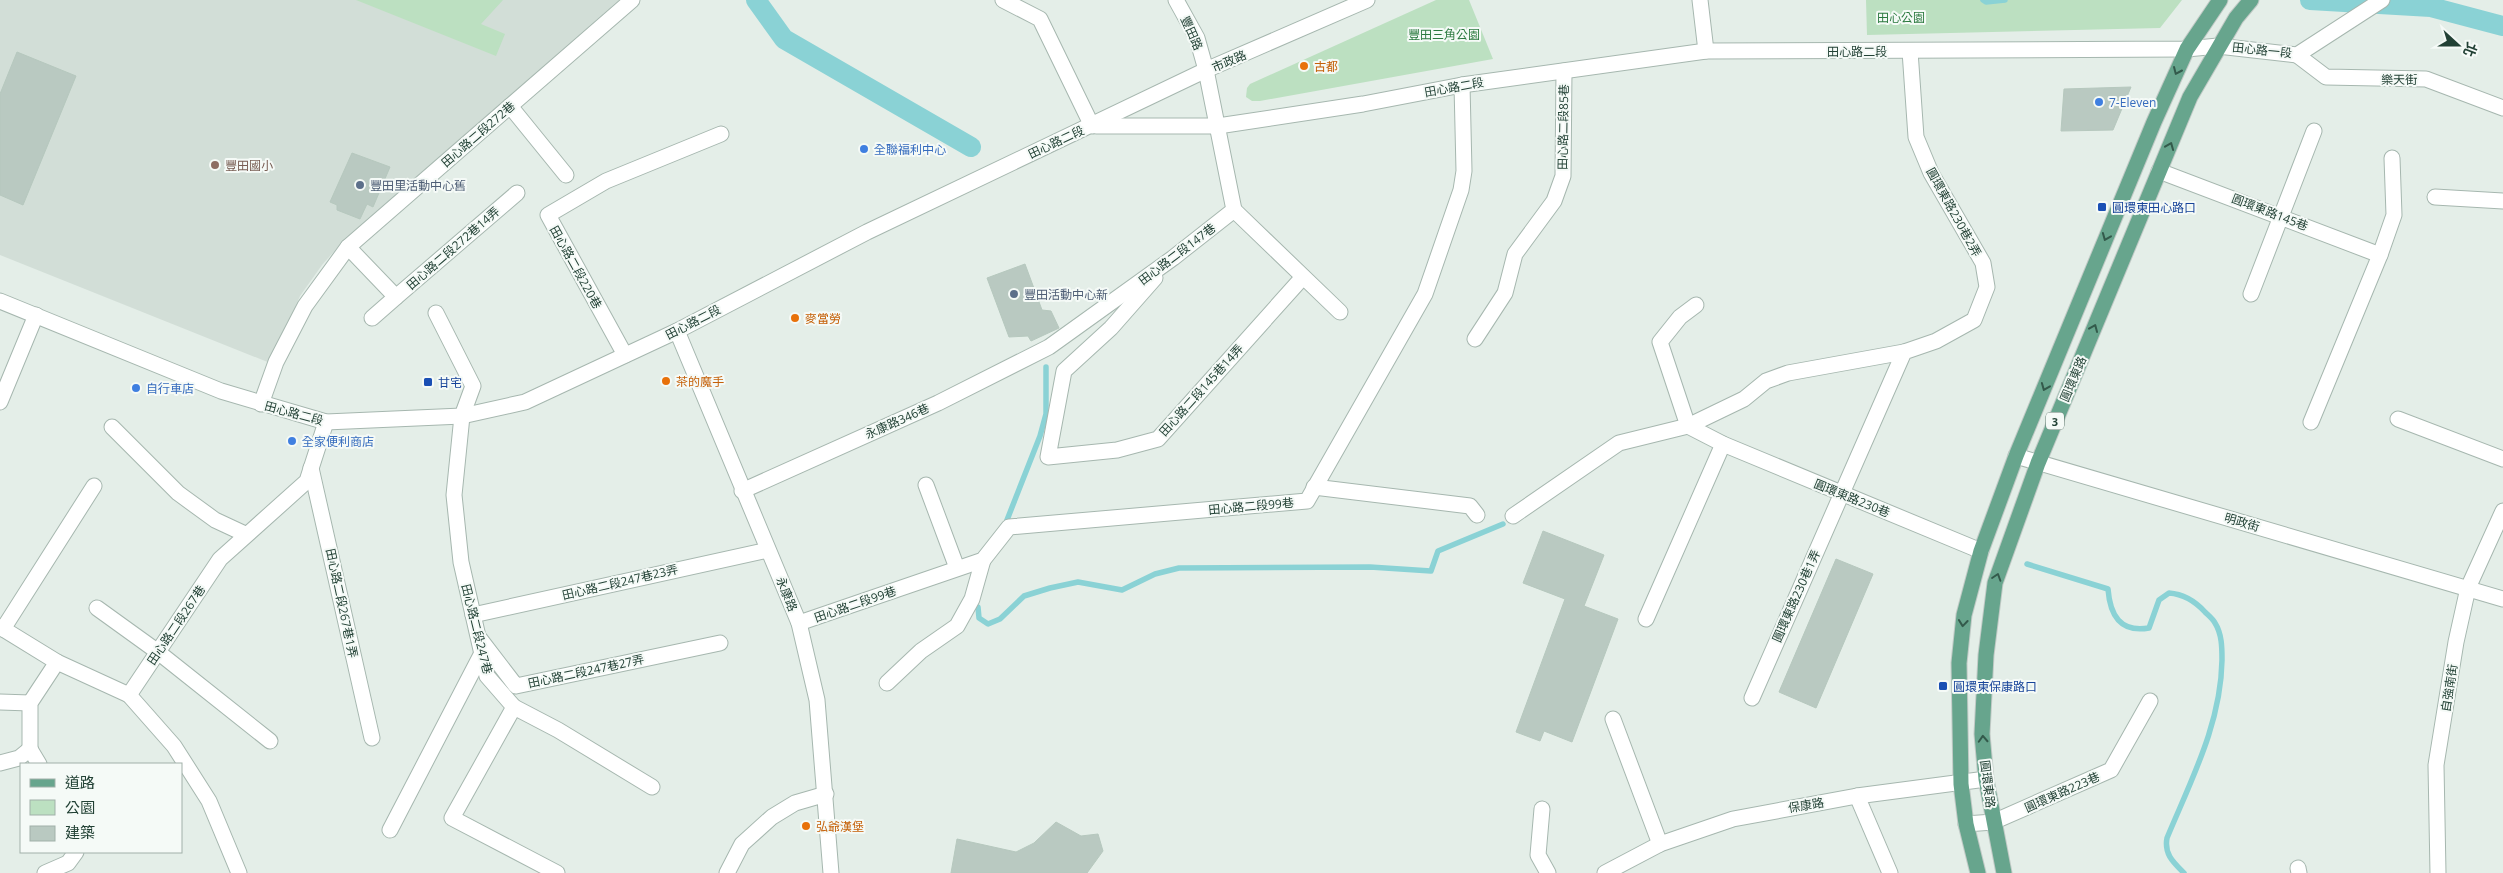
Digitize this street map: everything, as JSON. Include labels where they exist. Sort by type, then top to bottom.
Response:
[{"type":"main road","name":"圓環東路","points":[[1978,873],[1966,824],[1961,784],[1959,663],[1964,615],[1981,551],[2016,456],[2154,122],[2187,49],[2220,0]]},
{"type":"main road","name":"圓環東路","points":[[2004,873],[1986,780],[1982,734],[1986,655],[1995,583],[2038,463],[2190,97],[2218,46],[2236,18],[2251,0]]},
{"type":"street","name":"田心路二段272巷","points":[[261,404],[276,362],[305,306],[348,247],[632,0]]},
{"type":"street","points":[[1003,0],[1040,19],[1092,126]]},
{"type":"street","name":"豐田路","points":[[1176,0],[1197,38],[1218,126]]},
{"type":"street","name":"市政路","points":[[1092,126],[1206,70],[1367,0]]},
{"type":"street","points":[[1700,0],[1706,51]]},
{"type":"street","name":"田心路一段","points":[[2187,49],[2218,46],[2297,55],[2382,0]]},
{"type":"street","name":"田心路二段","points":[[0,301],[36,314],[221,391],[326,422],[462,416],[525,402],[677,332],[868,232],[1092,126],[1218,126],[1363,104],[1462,85],[1706,51],[2187,49]]},
{"type":"street","name":"圓環東路230巷2弄","points":[[1688,426],[1744,398],[1766,382],[1788,372],[1904,352],[1936,341],[1974,320],[1987,287],[1983,264],[1931,173],[1916,137],[1910,51]]},
{"type":"street","name":"樂天街","points":[[2297,55],[2326,77],[2426,79],[2503,108]]},
{"type":"street","name":"田心路二段85巷","points":[[1475,339],[1501,300],[1515,254],[1554,200],[1562,176],[1564,70]]},
{"type":"street","name":"田心路二段99巷","points":[[799,623],[983,560],[1009,528],[1306,500],[1426,294],[1461,190],[1464,171],[1462,85]]},
{"type":"street","points":[[510,106],[566,175]]},
{"type":"street","points":[[1218,126],[1234,210],[1340,312]]},
{"type":"street","points":[[2251,294],[2314,131]]},
{"type":"street","name":"田心路二段220巷","points":[[624,355],[548,215],[606,182],[721,134]]},
{"type":"street","points":[[2311,422],[2380,255],[2394,215],[2392,158]]},
{"type":"street","name":"圓環東路145巷","points":[[2159,171],[2380,255]]},
{"type":"street","name":"田心路二段272巷14弄","points":[[348,247],[396,297],[517,193]]},
{"type":"street","points":[[2435,197],[2503,201]]},
{"type":"street","name":"田心路二段147巷","points":[[1049,347],[1173,258],[1234,210]]},
{"type":"street","name":"田心路二段145巷14弄","points":[[1173,258],[1111,328],[1064,371],[1048,457],[1116,450],[1158,439],[1303,277]]},
{"type":"street","points":[[372,318],[396,297]]},
{"type":"street","points":[[1513,516],[1619,443],[1688,426],[1660,342],[1680,317],[1696,305]]},
{"type":"street","name":"田心路二段247巷","points":[[436,313],[473,386],[462,416],[454,495],[461,562],[486,676],[514,707]]},
{"type":"street","points":[[0,402],[36,314]]},
{"type":"street","name":"永康路","points":[[677,332],[742,491],[799,623],[817,700],[831,873]]},
{"type":"street","name":"永康路346巷","points":[[742,491],[938,403],[1049,347]]},
{"type":"street","points":[[1841,494],[1904,352]]},
{"type":"street","points":[[2398,419],[2503,460]]},
{"type":"street","name":"田心路二段267巷","points":[[129,696],[220,559],[245,534],[307,481],[326,422]]},
{"type":"street","name":"圓環東路230巷","points":[[1688,426],[1723,444],[1981,551]]},
{"type":"street","points":[[112,427],[178,493],[215,520],[245,534]]},
{"type":"street","points":[[1646,619],[1723,444]]},
{"type":"street","name":"明政街","points":[[2016,456],[2503,599]]},
{"type":"street","name":"田心路二段267巷1弄","points":[[311,468],[372,738]]},
{"type":"street","points":[[926,485],[957,568]]},
{"type":"street","points":[[94,486],[1,628],[58,662],[129,696],[174,746],[189,770],[208,801],[239,873]]},
{"type":"street","points":[[1314,488],[1470,506],[1477,515]]},
{"type":"street","name":"圓環東路230巷1弄","points":[[1752,698],[1841,494]]},
{"type":"street","name":"自強南街","points":[[2438,873],[2436,765],[2456,642],[2468,588],[2503,511]]},
{"type":"street","name":"田心路二段247巷23弄","points":[[472,615],[768,550]]},
{"type":"street","points":[[887,683],[921,651],[957,626],[972,599],[983,560]]},
{"type":"street","points":[[97,608],[158,652],[270,741]]},
{"type":"street","name":"田心路二段247巷27弄","points":[[476,633],[516,686],[720,643]]},
{"type":"street","points":[[390,830],[481,655]]},
{"type":"street","points":[[38,763],[30,749],[30,703],[58,662]]},
{"type":"street","name":"圓環東路223巷","points":[[1966,824],[1993,822],[2111,770],[2150,701]]},
{"type":"street","points":[[0,702],[30,703]]},
{"type":"street","points":[[557,873],[452,818],[514,707],[558,730],[652,787]]},
{"type":"street","points":[[1612,719],[1660,844]]},
{"type":"street","points":[[0,763],[19,758],[30,749]]},
{"type":"street","name":"保康路","points":[[1605,873],[1634,866],[1660,844],[1733,819],[1857,796],[1986,780]]},
{"type":"street","points":[[727,873],[742,844],[772,817],[795,802],[826,794]]},
{"type":"street","points":[[1857,796],[1890,873]]},
{"type":"street","points":[[1542,810],[1538,855],[1548,873]]},
{"type":"street","points":[[45,873],[68,863],[75,853]]},
{"type":"shaded area","name":"豐田國小","points":[[0,0],[619,0],[345,239],[322,265],[300,296],[270,363],[0,255]]},
{"type":"green space","points":[[356,0],[503,0],[481,24],[505,34],[496,56]]},
{"type":"green space","name":"豐田三角公園","points":[[1436,0],[1469,0],[1493,59],[1260,101],[1252,101],[1246,97],[1247,88],[1250,84]]},
{"type":"green space","name":"田心公園","points":[[1866,0],[2182,0],[2160,28],[1867,35]]},
{"type":"building","points":[[17,52],[76,76],[23,205],[0,195],[0,94]]},
{"type":"building","points":[[2131,87],[2113,130],[2061,131],[2064,89]]},
{"type":"building","name":"豐田里活動中心舊","points":[[352,153],[390,167],[373,207],[367,204],[360,219],[337,210],[337,205],[330,202]]},
{"type":"building","name":"豐田活動中心新","points":[[1025,264],[1042,310],[1051,311],[1059,328],[1031,341],[1028,336],[1009,337],[987,278]]},
{"type":"building","points":[[1543,531],[1604,555],[1584,606],[1618,619],[1572,742],[1544,731],[1540,741],[1516,732],[1565,599],[1523,583]]},
{"type":"building","points":[[1836,559],[1873,574],[1816,708],[1779,692]]},
{"type":"building","points":[[1056,822],[1081,836],[1098,834],[1103,851],[1087,873],[951,873],[957,839],[1016,852],[1034,843]]},
{"type":"waterway","points":[[756,0],[784,39],[971,147]]},
{"type":"waterway","points":[[1983,0],[1986,2],[2005,0]]},
{"type":"waterway","points":[[2310,0],[2431,7],[2503,26]]},
{"type":"waterway","points":[[1007,520],[1040,436],[1046,414],[1046,367]]},
{"type":"waterway","points":[[978,607],[979,618],[988,624],[1000,619],[1024,596],[1050,588],[1078,582],[1122,590],[1155,574],[1179,568],[1370,567],[1431,571],[1438,551],[1503,524]]},
{"type":"waterway","points":[[2027,564],[2108,589],[2114,614],[2124,625],[2131,628],[2149,628],[2159,600],[2169,593],[2193,601],[2212,619],[2217,627],[2221,641],[2222,660],[2216,707],[2195,773],[2166,844],[2168,853],[2184,873]]},
{"type":"place","name":"古都","points":[[1304,66]]},
{"type":"place","name":"7-Eleven","points":[[2099,102]]},
{"type":"place","name":"全聯福利中心","points":[[864,149]]},
{"type":"place","name":"豐田國小","points":[[215,165]]},
{"type":"place","name":"豐田里活動中心舊","points":[[360,185]]},
{"type":"place","name":"圓環東田心路口","points":[[2102,207]]},
{"type":"place","name":"豐田活動中心新","points":[[1014,294]]},
{"type":"place","name":"麥當勞","points":[[795,318]]},
{"type":"place","name":"茶的魔手","points":[[666,381]]},
{"type":"place","name":"甘宅","points":[[428,382]]},
{"type":"place","name":"自行車店","points":[[136,388]]},
{"type":"place","name":"全家便利商店","points":[[292,441]]},
{"type":"place","name":"圓環東保康路口","points":[[1943,686]]},
{"type":"place","name":"弘爺漢堡","points":[[806,826]]}]
